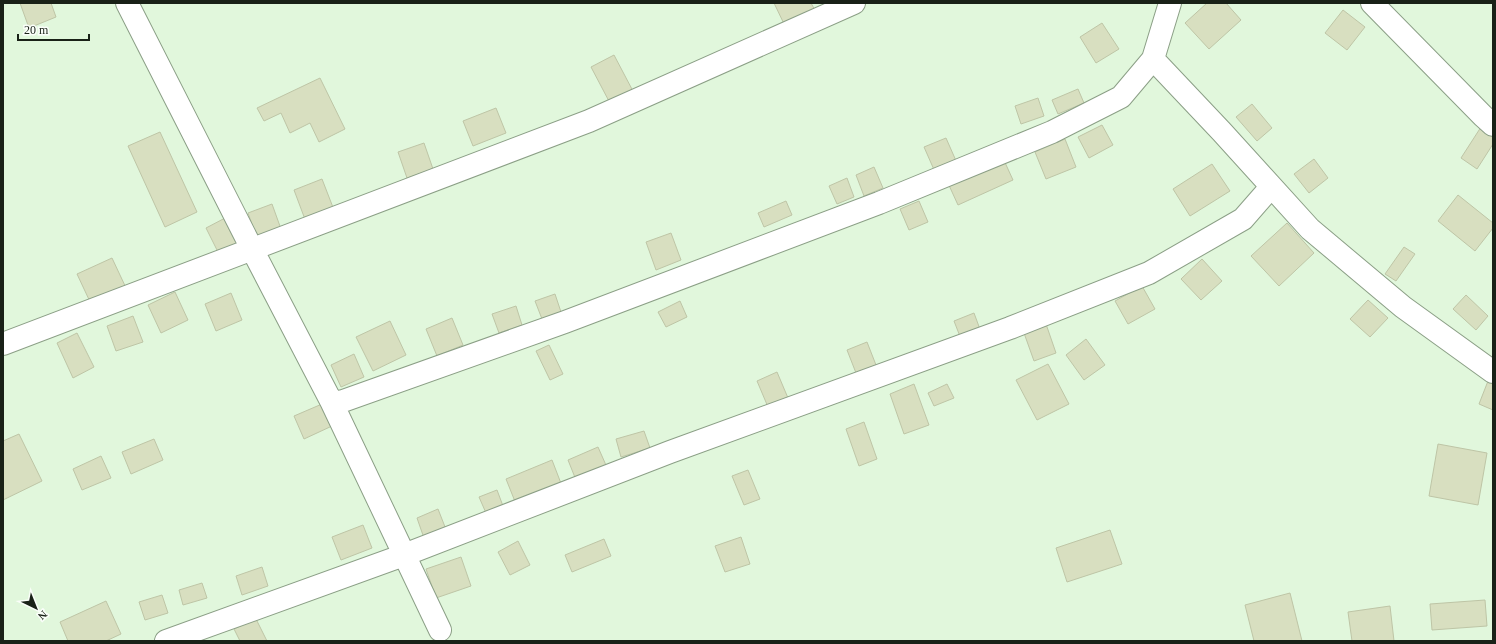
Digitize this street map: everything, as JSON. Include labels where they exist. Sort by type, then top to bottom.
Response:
[{"type":"street","points":[[127,3],[332,403],[440,630]]},
{"type":"street","points":[[3,344],[589,121],[854,3]]},
{"type":"street","points":[[332,403],[343,401],[565,322],[878,203],[1052,132],[1121,97],[1153,59],[1170,3]]},
{"type":"street","points":[[1372,3],[1493,125]]},
{"type":"street","points":[[1153,59],[1310,229],[1403,307],[1493,372]]},
{"type":"street","points":[[166,641],[404,555],[670,452],[1010,328],[1149,273],[1242,219],[1272,187]]},
{"type":"building","points":[[20,3],[51,3],[56,17],[29,28]]},
{"type":"building","points":[[774,3],[811,3],[816,12],[786,28]]},
{"type":"building","points":[[1207,3],[1226,3],[1241,20],[1209,49],[1185,23]]},
{"type":"building","points":[[1343,10],[1365,27],[1347,50],[1325,33]]},
{"type":"building","points":[[1102,23],[1119,49],[1096,63],[1080,37]]},
{"type":"building","points":[[614,55],[634,93],[611,105],[591,67]]},
{"type":"building","points":[[320,78],[345,129],[319,142],[310,123],[290,133],[281,113],[264,121],[257,108]]},
{"type":"building","points":[[1078,89],[1084,103],[1058,114],[1052,100]]},
{"type":"building","points":[[1038,98],[1044,116],[1021,124],[1015,106]]},
{"type":"building","points":[[1252,104],[1272,128],[1257,141],[1236,117]]},
{"type":"building","points":[[496,108],[506,133],[473,146],[463,121]]},
{"type":"building","points":[[1102,125],[1113,145],[1089,158],[1078,137]]},
{"type":"building","points":[[1481,127],[1493,134],[1493,144],[1477,169],[1461,158]]},
{"type":"building","points":[[160,132],[197,212],[165,227],[128,146]]},
{"type":"building","points":[[946,138],[957,163],[935,172],[924,147]]},
{"type":"building","points":[[1065,139],[1076,167],[1046,179],[1035,152]]},
{"type":"building","points":[[424,143],[433,169],[407,178],[398,152]]},
{"type":"building","points":[[1002,156],[1013,180],[958,205],[947,181]]},
{"type":"building","points":[[1314,159],[1328,178],[1309,193],[1294,174]]},
{"type":"building","points":[[1212,164],[1230,191],[1190,216],[1173,189]]},
{"type":"building","points":[[874,167],[883,188],[864,196],[856,175]]},
{"type":"building","points":[[847,178],[854,197],[837,204],[829,186]]},
{"type":"building","points":[[322,179],[334,210],[306,222],[294,190]]},
{"type":"building","points":[[1458,195],[1493,223],[1493,228],[1475,251],[1438,221]]},
{"type":"building","points":[[786,201],[792,215],[764,227],[758,213]]},
{"type":"building","points":[[919,201],[928,222],[909,230],[900,209]]},
{"type":"building","points":[[272,204],[281,229],[257,238],[248,213]]},
{"type":"building","points":[[227,217],[241,247],[220,256],[206,228]]},
{"type":"building","points":[[1287,223],[1314,253],[1279,286],[1251,256]]},
{"type":"building","points":[[671,233],[681,260],[656,270],[646,242]]},
{"type":"building","points":[[1404,247],[1415,254],[1396,281],[1385,274]]},
{"type":"building","points":[[112,258],[127,290],[92,306],[77,274]]},
{"type":"building","points":[[1202,259],[1222,281],[1201,300],[1181,279]]},
{"type":"building","points":[[1142,286],[1155,309],[1128,324],[1115,301]]},
{"type":"building","points":[[175,292],[188,320],[161,333],[148,305]]},
{"type":"building","points":[[231,293],[242,320],[216,331],[205,304]]},
{"type":"building","points":[[555,294],[561,312],[542,319],[535,301]]},
{"type":"building","points":[[1466,295],[1488,316],[1476,330],[1453,309]]},
{"type":"building","points":[[1368,300],[1388,318],[1370,337],[1350,319]]},
{"type":"building","points":[[680,301],[687,317],[666,327],[658,312]]},
{"type":"building","points":[[516,306],[522,325],[499,333],[492,314]]},
{"type":"building","points":[[974,313],[981,332],[961,339],[954,321]]},
{"type":"building","points":[[133,316],[143,342],[116,351],[107,326]]},
{"type":"building","points":[[452,318],[463,345],[437,356],[426,329]]},
{"type":"building","points":[[390,321],[406,355],[373,371],[356,337]]},
{"type":"building","points":[[1046,324],[1056,353],[1034,361],[1024,333]]},
{"type":"building","points":[[77,333],[94,367],[73,378],[57,343]]},
{"type":"building","points":[[1086,339],[1105,365],[1084,380],[1066,355]]},
{"type":"building","points":[[867,342],[876,365],[856,373],[847,350]]},
{"type":"building","points":[[549,345],[563,374],[550,380],[536,351]]},
{"type":"building","points":[[354,354],[364,377],[341,387],[331,365]]},
{"type":"building","points":[[1048,364],[1069,404],[1037,420],[1016,380]]},
{"type":"building","points":[[777,372],[788,398],[768,407],[757,381]]},
{"type":"building","points":[[1488,381],[1493,382],[1493,410],[1479,404]]},
{"type":"building","points":[[914,384],[929,425],[904,434],[890,394]]},
{"type":"building","points":[[947,384],[954,398],[934,406],[928,393]]},
{"type":"building","points":[[322,404],[332,426],[304,439],[294,416]]},
{"type":"building","points":[[864,422],[877,459],[859,466],[846,429]]},
{"type":"building","points":[[644,431],[650,448],[621,457],[616,439]]},
{"type":"building","points":[[19,434],[42,481],[3,500],[3,441]]},
{"type":"building","points":[[154,439],[163,460],[131,474],[122,452]]},
{"type":"building","points":[[1438,444],[1487,453],[1478,505],[1429,496]]},
{"type":"building","points":[[598,447],[609,472],[578,485],[568,460]]},
{"type":"building","points":[[101,456],[111,478],[82,490],[73,469]]},
{"type":"building","points":[[552,460],[562,486],[516,504],[506,479]]},
{"type":"building","points":[[748,470],[760,499],[744,505],[732,476]]},
{"type":"building","points":[[497,490],[503,506],[486,513],[479,497]]},
{"type":"building","points":[[438,509],[447,532],[425,541],[417,518]]},
{"type":"building","points":[[363,525],[372,548],[341,560],[332,537]]},
{"type":"building","points":[[1110,530],[1122,564],[1067,582],[1056,548]]},
{"type":"building","points":[[741,537],[750,564],[725,572],[715,546]]},
{"type":"building","points":[[604,539],[611,556],[572,572],[565,555]]},
{"type":"building","points":[[518,541],[530,565],[510,575],[498,552]]},
{"type":"building","points":[[461,557],[471,586],[436,598],[426,569]]},
{"type":"building","points":[[262,567],[268,586],[242,595],[236,576]]},
{"type":"building","points":[[202,583],[207,598],[183,605],[179,590]]},
{"type":"building","points":[[1290,593],[1302,641],[1254,641],[1245,605]]},
{"type":"building","points":[[162,595],[168,613],[145,620],[139,602]]},
{"type":"building","points":[[1485,600],[1487,626],[1432,630],[1430,604]]},
{"type":"building","points":[[106,601],[121,634],[106,641],[68,641],[60,622]]},
{"type":"building","points":[[1390,606],[1394,641],[1352,641],[1348,612]]},
{"type":"building","points":[[256,619],[267,641],[240,641],[234,629]]}]
